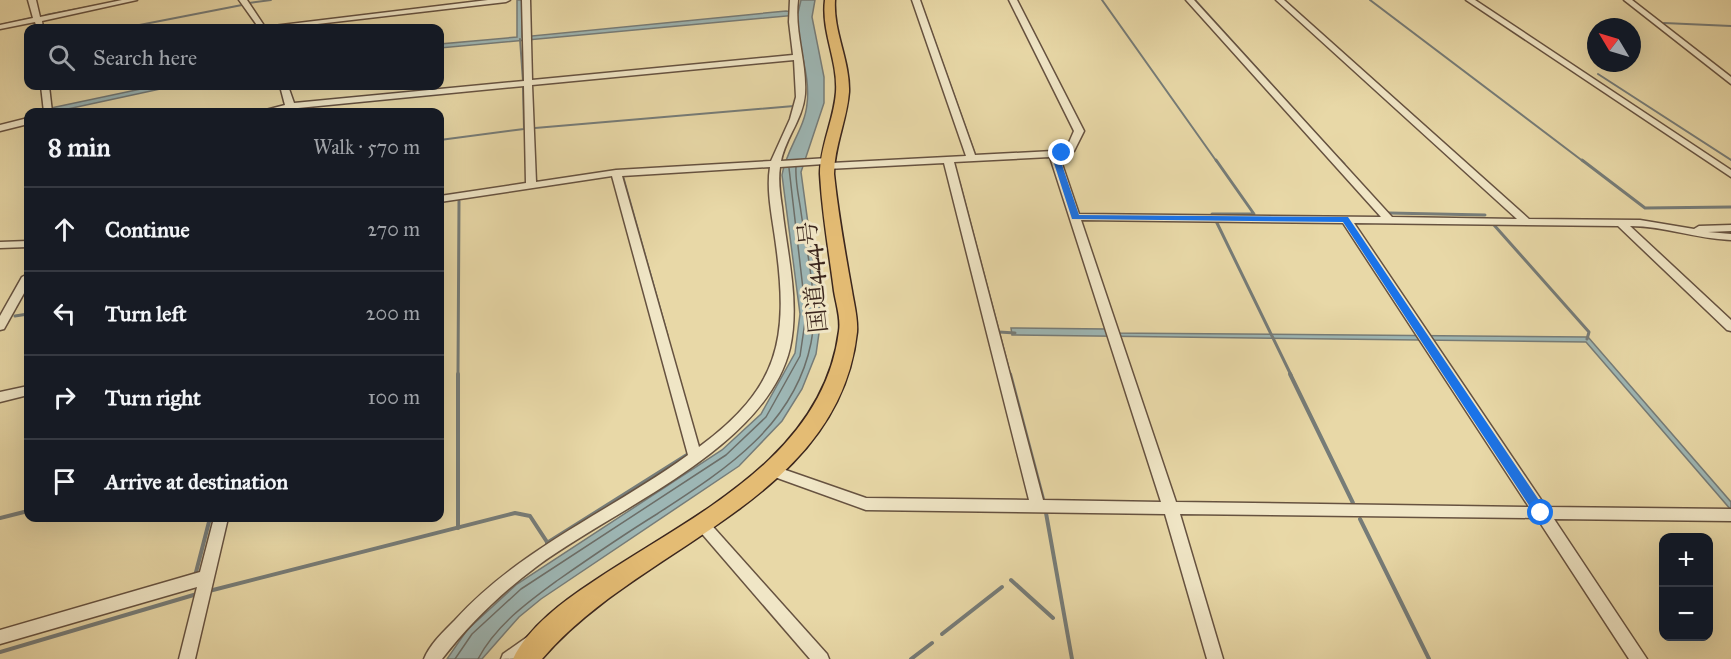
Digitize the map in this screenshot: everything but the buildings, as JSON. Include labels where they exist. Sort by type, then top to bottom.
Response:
[{"type":"highway","name":"国道444号","points":[[526,659],[547,634],[583,602],[702,524],[774,471],[801,440],[822,409],[841,369],[848,330],[823,163],[842,90],[830,28],[830,0]]},
{"type":"street","points":[[32,0],[40,24]]},
{"type":"street","points":[[0,27],[133,0]]},
{"type":"street","points":[[243,0],[259,24]]},
{"type":"street","points":[[302,24],[506,0]]},
{"type":"street","points":[[526,0],[531,185]]},
{"type":"street","points":[[432,659],[454,630],[494,590],[550,549],[695,457],[750,409],[769,381],[783,352],[789,317],[776,164],[799,107],[801,85],[791,14],[794,0]]},
{"type":"street","points":[[916,0],[971,158]]},
{"type":"street","points":[[444,198],[616,173],[776,164],[1054,154],[1071,149],[1079,131],[1013,0]]},
{"type":"street","points":[[1190,0],[1388,219]]},
{"type":"street","points":[[1280,0],[1525,220]]},
{"type":"street","points":[[1470,0],[1731,174]]},
{"type":"street","points":[[1628,0],[1730,79]]},
{"type":"street","points":[[301,108],[796,57]]},
{"type":"street","points":[[46,90],[48,108]]},
{"type":"street","points":[[285,90],[292,108]]},
{"type":"street","points":[[0,128],[24,122]]},
{"type":"street","points":[[1054,154],[1171,508],[1215,659]]},
{"type":"street","points":[[948,159],[1037,505]]},
{"type":"street","points":[[616,173],[695,457]]},
{"type":"street","points":[[1075,217],[1620,222],[1667,224],[1714,237],[1731,237]]},
{"type":"street","points":[[1346,219],[1639,659]]},
{"type":"street","points":[[1620,222],[1731,327]]},
{"type":"street","points":[[1689,230],[1731,228]]},
{"type":"street","points":[[0,244],[24,244]]},
{"type":"street","points":[[0,326],[24,284]]},
{"type":"street","points":[[0,397],[24,392]]},
{"type":"street","points":[[774,471],[866,504],[1731,515]]},
{"type":"street","points":[[187,659],[220,522]]},
{"type":"street","points":[[702,524],[821,659]]},
{"type":"street","points":[[0,637],[204,587]]},
{"type":"street","points":[[509,659],[521,648],[547,634]]},
{"type":"water","points":[[517,0],[522,0],[522,37],[786,11],[798,13],[801,0],[815,0],[812,17],[824,77],[824,103],[801,172],[821,319],[816,354],[802,389],[782,421],[739,466],[541,599],[519,617],[482,659],[447,659],[467,630],[517,584],[722,450],[761,414],[795,353],[800,314],[782,175],[787,157],[803,122],[807,104],[807,81],[797,15],[444,48],[444,44],[517,37]]},
{"type":"water","points":[[136,90],[156,90],[72,108],[51,108]]},
{"type":"water","points":[[1011,328],[1106,329],[1108,333],[1588,337],[1731,502],[1731,510],[1586,342],[1012,335]]},
{"type":"waterway","points":[[249,3],[271,0]]},
{"type":"waterway","points":[[920,0],[975,154]]},
{"type":"waterway","points":[[1102,0],[1217,162]]},
{"type":"waterway","points":[[1195,0],[1342,162]]},
{"type":"waterway","points":[[1370,0],[1584,162]]},
{"type":"waterway","points":[[46,15],[104,4]]},
{"type":"waterway","points":[[145,24],[242,5]]},
{"type":"waterway","points":[[0,25],[32,18]]},
{"type":"waterway","points":[[1664,23],[1731,26]]},
{"type":"waterway","points":[[520,39],[523,81]]},
{"type":"waterway","points":[[1598,74],[1731,160]]},
{"type":"waterway","points":[[444,139],[524,129],[523,85]]},
{"type":"waterway","points":[[535,128],[794,106]]},
{"type":"waterway","points":[[1212,214],[1254,214],[1216,160]]},
{"type":"waterway","points":[[1582,160],[1645,208],[1731,207]]},
{"type":"waterway","points":[[623,178],[667,335]]},
{"type":"waterway","points":[[959,182],[1010,375]]},
{"type":"waterway","points":[[458,375],[459,201]]},
{"type":"waterway","points":[[1389,213],[1485,215]]},
{"type":"waterway","points":[[1216,221],[1291,375]]},
{"type":"waterway","points":[[1494,225],[1589,332],[1587,339]]},
{"type":"waterway","points":[[15,316],[24,315]]},
{"type":"waterway","points":[[999,332],[1015,333]]},
{"type":"waterway","points":[[1010,374],[1043,499]]},
{"type":"waterway","points":[[1290,374],[1353,503]]},
{"type":"waterway","points":[[458,375],[458,528]]},
{"type":"waterway","points":[[547,543],[687,455]]},
{"type":"waterway","points":[[0,518],[24,512]]},
{"type":"waterway","points":[[458,528],[515,513],[530,516],[547,543]]},
{"type":"waterway","points":[[1046,513],[1072,659]]},
{"type":"waterway","points":[[1360,519],[1429,659]]},
{"type":"waterway","points":[[195,576],[209,522]]},
{"type":"waterway","points":[[209,591],[458,528]]},
{"type":"waterway","points":[[1011,580],[1053,618]]},
{"type":"waterway","points":[[942,634],[1002,587]]},
{"type":"waterway","points":[[0,652],[197,594]]},
{"type":"waterway","points":[[911,659],[932,643]]},
{"type":"route","points":[[1062,153],[1054,154],[1075,217],[1346,219],[1541,513]]}]
